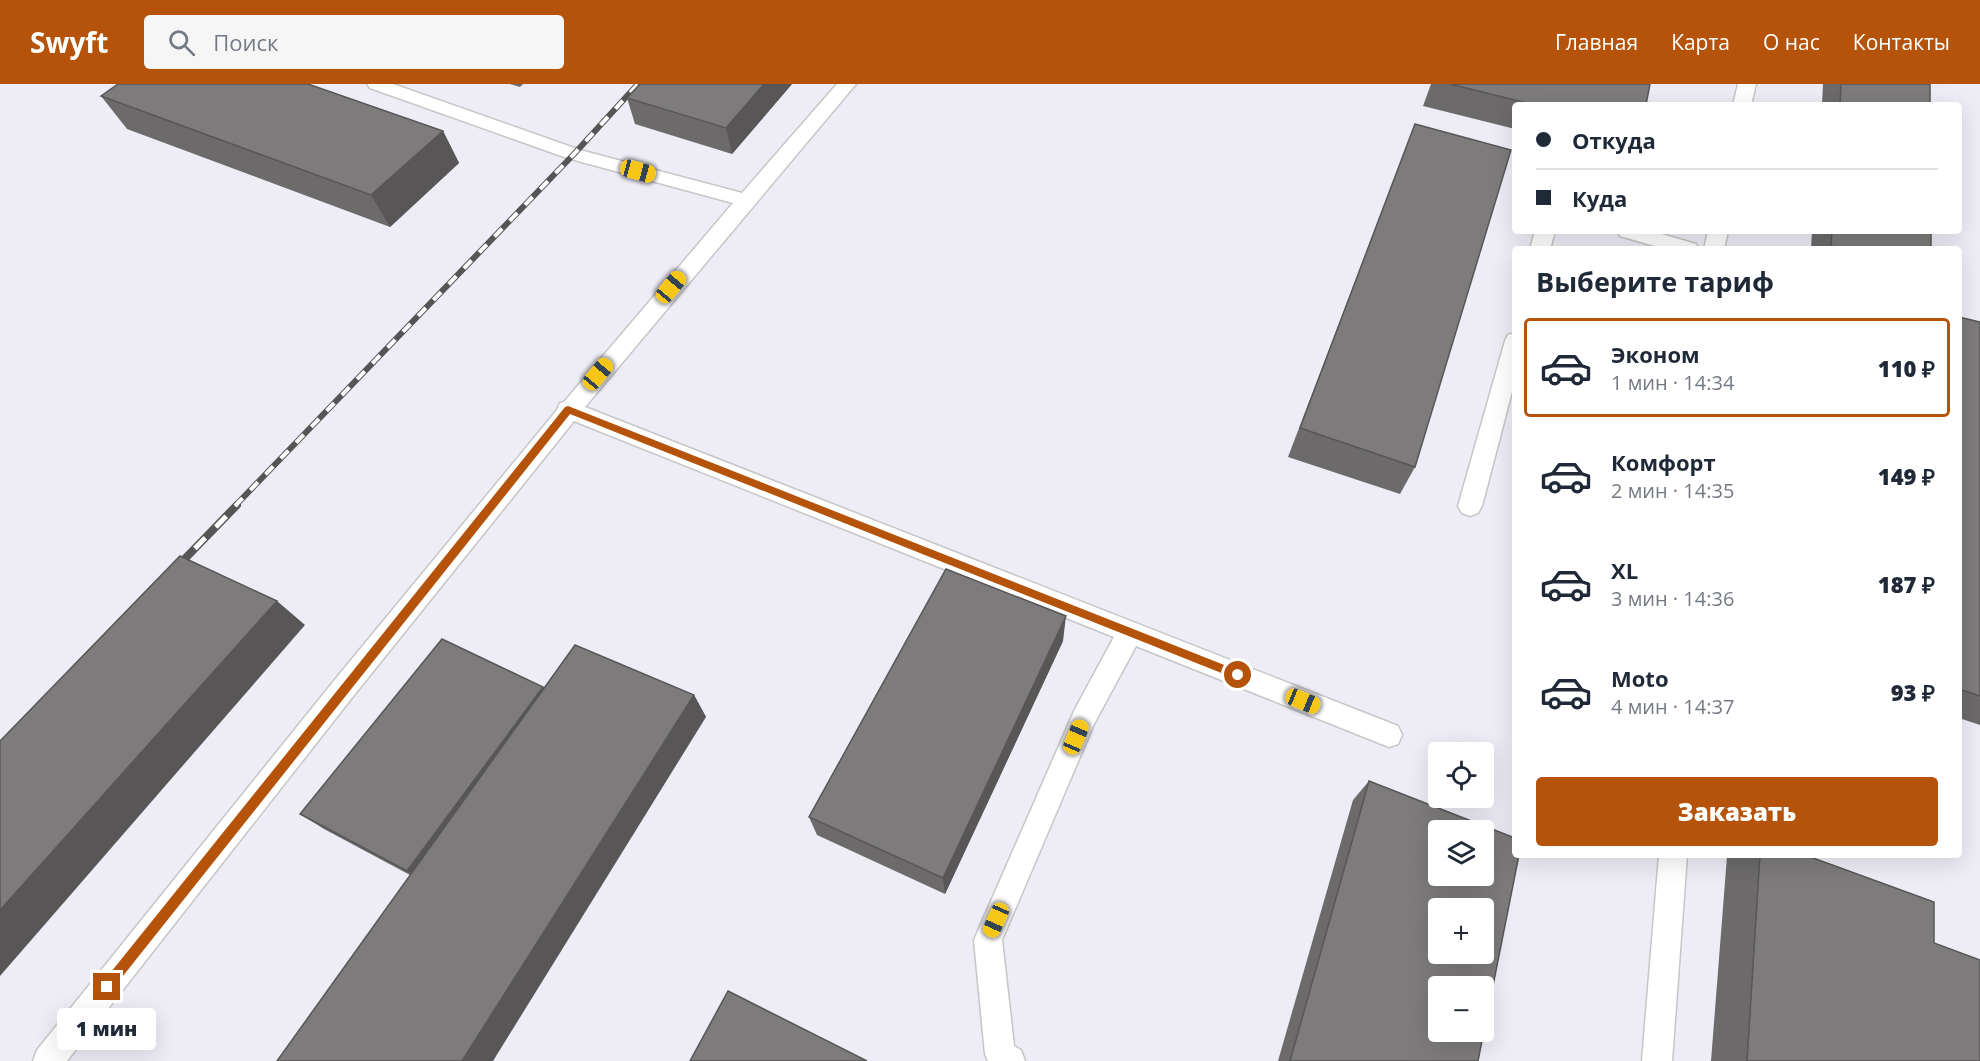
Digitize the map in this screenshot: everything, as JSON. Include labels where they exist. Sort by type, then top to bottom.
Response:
[{"type":"lane","points":[[376,84],[574,154],[745,200]]},
{"type":"lane","points":[[48,1061],[568,409],[745,200],[847,84]]},
{"type":"lane","points":[[1744,102],[1747,84]]},
{"type":"lane","points":[[1637,234],[1679,246]]},
{"type":"lane","points":[[1470,506],[1512,352]]},
{"type":"lane","points":[[568,409],[1389,735]]},
{"type":"lane","points":[[1010,1061],[1000,1054],[988,940],[1084,717],[1130,632]]},
{"type":"lane","points":[[1657,1061],[1673,858]]},
{"type":"shaded area","points":[[0,84],[1980,84],[1980,1061],[0,1061]]},
{"type":"building","points":[[118,84],[308,84],[443,131],[371,195],[101,96]]},
{"type":"building","points":[[640,84],[764,84],[726,128],[627,98]]},
{"type":"building","points":[[1450,84],[1650,84],[1647,102],[1523,102]]},
{"type":"building","points":[[1841,84],[1930,84],[1930,102],[1840,102]]},
{"type":"building","points":[[1415,124],[1511,150],[1415,467],[1300,428]]},
{"type":"building","points":[[1832,234],[1931,234],[1931,246],[1831,246]]},
{"type":"building","points":[[1962,318],[1980,322],[1980,696],[1962,690]]},
{"type":"building","points":[[180,556],[277,601],[0,910],[0,741]]},
{"type":"building","points":[[946,569],[1066,616],[943,878],[809,817]]},
{"type":"building","points":[[442,639],[543,687],[407,871],[300,814]]},
{"type":"building","points":[[575,645],[694,695],[462,1061],[277,1061]]},
{"type":"building","points":[[1369,781],[1428,804],[1428,808],[1438,808],[1469,820],[1428,820],[1428,886],[1494,886],[1494,830],[1512,837],[1512,858],[1518,858],[1494,981],[1494,976],[1428,976],[1428,1042],[1482,1042],[1478,1061],[1290,1061]]},
{"type":"building","points":[[1760,858],[1813,858],[1934,902],[1934,943],[1980,960],[1980,1061],[1747,1061]]},
{"type":"building","points":[[728,991],[867,1061],[690,1061]]},
{"type":"railway","points":[[235,506],[574,154],[638,84]]},
{"type":"railway","points":[[174,570],[237,505]]},
{"type":"route","points":[[107,987],[568,409],[1238,675]]}]
